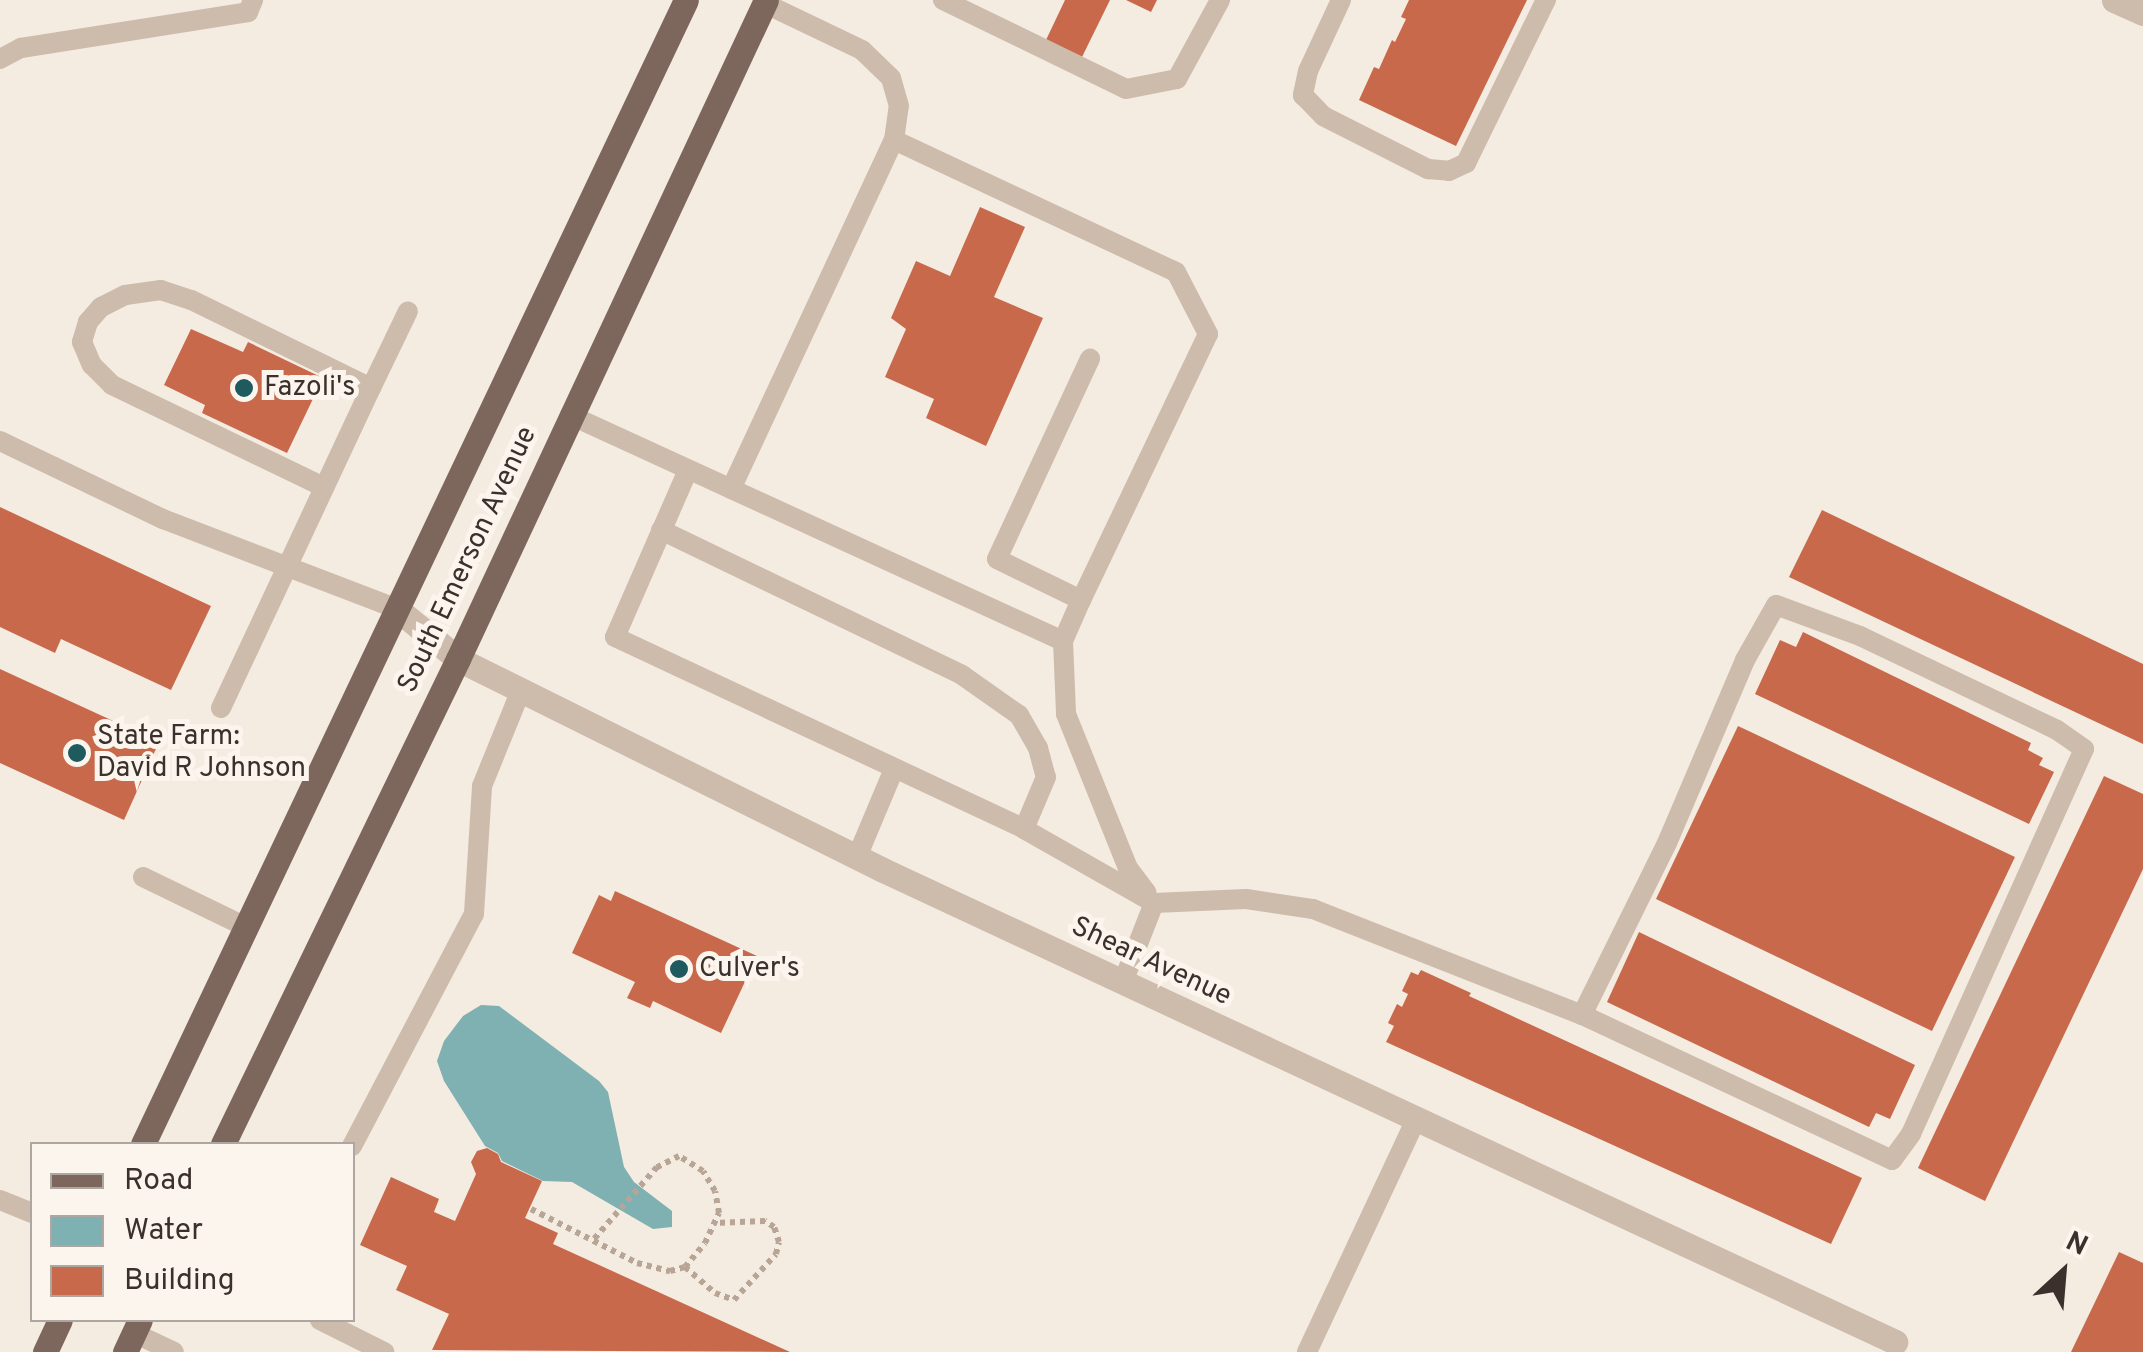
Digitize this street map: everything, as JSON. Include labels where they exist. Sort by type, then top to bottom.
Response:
[{"type":"main road","name":"South Emerson Avenue","points":[[144,1142],[686,0]]},
{"type":"main road","name":"South Emerson Avenue","points":[[224,1142],[458,658],[765,2]]},
{"type":"main road","points":[[44,1352],[59,1322]]},
{"type":"street","points":[[2114,0],[2143,13]]},
{"type":"street","name":"Shear Avenue","points":[[397,609],[458,658],[857,857],[1416,1118],[1893,1347]]},
{"type":"lane","points":[[0,59],[21,48],[248,12],[253,0]]},
{"type":"lane","points":[[943,0],[1126,89],[1177,80],[1220,0]]},
{"type":"lane","points":[[1341,0],[1308,71],[1303,95],[1323,116],[1428,169],[1449,171],[1466,163],[1546,0]]},
{"type":"lane","points":[[731,489],[894,140],[899,106],[891,78],[862,50],[765,2]]},
{"type":"lane","points":[[894,140],[1176,272],[1208,334],[1063,641],[1066,714],[1128,868],[1154,903]]},
{"type":"lane","points":[[324,487],[112,385],[92,366],[82,342],[88,322],[101,307],[124,295],[160,290],[191,300],[372,388]]},
{"type":"lane","points":[[221,708],[408,311]]},
{"type":"lane","points":[[1081,600],[998,560],[1090,358]]},
{"type":"lane","points":[[570,415],[1063,641]]},
{"type":"lane","points":[[0,441],[163,519],[397,609]]},
{"type":"lane","points":[[688,470],[616,637],[1024,829],[1154,903],[1246,899],[1313,909],[1582,1015],[1892,1160],[1912,1134],[2084,749],[2057,730],[1860,636],[1776,605],[1745,660],[1667,842],[1582,1015]]},
{"type":"lane","points":[[661,530],[962,675],[1019,715],[1038,748],[1046,777],[1024,829]]},
{"type":"lane","points":[[354,1142],[474,914],[482,786],[520,690]]},
{"type":"lane","points":[[857,857],[894,769]]},
{"type":"lane","points":[[143,878],[246,927]]},
{"type":"lane","points":[[1123,982],[1154,903]]},
{"type":"lane","points":[[1307,1352],[1416,1118]]},
{"type":"lane","points":[[0,1200],[30,1213]]},
{"type":"lane","points":[[324,1322],[384,1352]]},
{"type":"lane","points":[[133,1335],[174,1352]]},
{"type":"path","points":[[594,1239],[657,1167],[679,1156],[704,1171],[715,1191],[719,1213],[686,1266]]},
{"type":"path","points":[[532,1209],[656,1269],[686,1266]]},
{"type":"path","points":[[686,1266],[714,1294],[734,1300],[776,1254],[779,1242],[774,1227],[764,1220],[714,1223]]},
{"type":"water","points":[[481,1005],[499,1006],[599,1081],[608,1092],[624,1167],[634,1182],[672,1211],[672,1227],[653,1229],[572,1182],[543,1181],[502,1161],[498,1153],[485,1146],[444,1081],[437,1061],[444,1041],[463,1016]]},
{"type":"building","points":[[1065,0],[1110,0],[1082,57],[1046,40]]},
{"type":"building","points":[[1126,0],[1157,0],[1151,12]]},
{"type":"building","points":[[1409,0],[1527,0],[1456,146],[1359,100],[1374,67],[1379,69],[1392,40],[1395,42],[1406,19],[1401,17]]},
{"type":"building","points":[[980,207],[1025,227],[994,297],[1043,318],[986,446],[926,418],[934,399],[885,377],[906,329],[891,318],[916,261],[950,276]]},
{"type":"building","name":"Fazoli's","points":[[191,329],[243,352],[248,342],[323,378],[287,453],[202,413],[205,405],[164,385]]},
{"type":"building","points":[[0,507],[211,606],[171,690],[61,639],[55,653],[0,627]]},
{"type":"building","points":[[1822,510],[2143,664],[2143,744],[1789,577]]},
{"type":"building","points":[[1803,632],[2031,743],[2028,750],[2043,758],[2039,765],[2054,772],[2029,824],[1755,694],[1780,640],[1796,647]]},
{"type":"building","name":"State Farm: David R Johnson","points":[[0,669],[159,742],[124,820],[0,763]]},
{"type":"building","points":[[1738,726],[2015,857],[1932,1031],[1656,899]]},
{"type":"building","points":[[2104,776],[2143,794],[2143,869],[1985,1201],[1918,1168]]},
{"type":"building","name":"Culver's","points":[[615,891],[757,956],[721,1033],[653,1001],[650,1008],[627,998],[635,982],[572,953],[599,895],[611,901]]},
{"type":"building","points":[[1639,932],[1915,1065],[1890,1119],[1876,1113],[1869,1127],[1607,1002]]},
{"type":"building","points":[[1421,970],[1471,993],[1469,996],[1862,1178],[1831,1244],[1386,1042],[1394,1026],[1388,1023],[1397,1004],[1402,1007],[1408,994],[1402,991],[1411,972],[1418,975]]},
{"type":"building","points":[[487,1148],[498,1154],[501,1162],[542,1181],[525,1218],[558,1233],[553,1244],[790,1352],[432,1350],[449,1314],[396,1290],[407,1266],[360,1245],[391,1177],[439,1199],[434,1212],[455,1221],[476,1174],[471,1162],[477,1151]]},
{"type":"building","points":[[2119,1252],[2143,1263],[2143,1352],[2071,1352]]},
{"type":"place","name":"Fazoli's","points":[[244,388]]},
{"type":"place","name":"State Farm: David R Johnson","points":[[77,753]]},
{"type":"place","name":"Culver's","points":[[679,969]]}]
